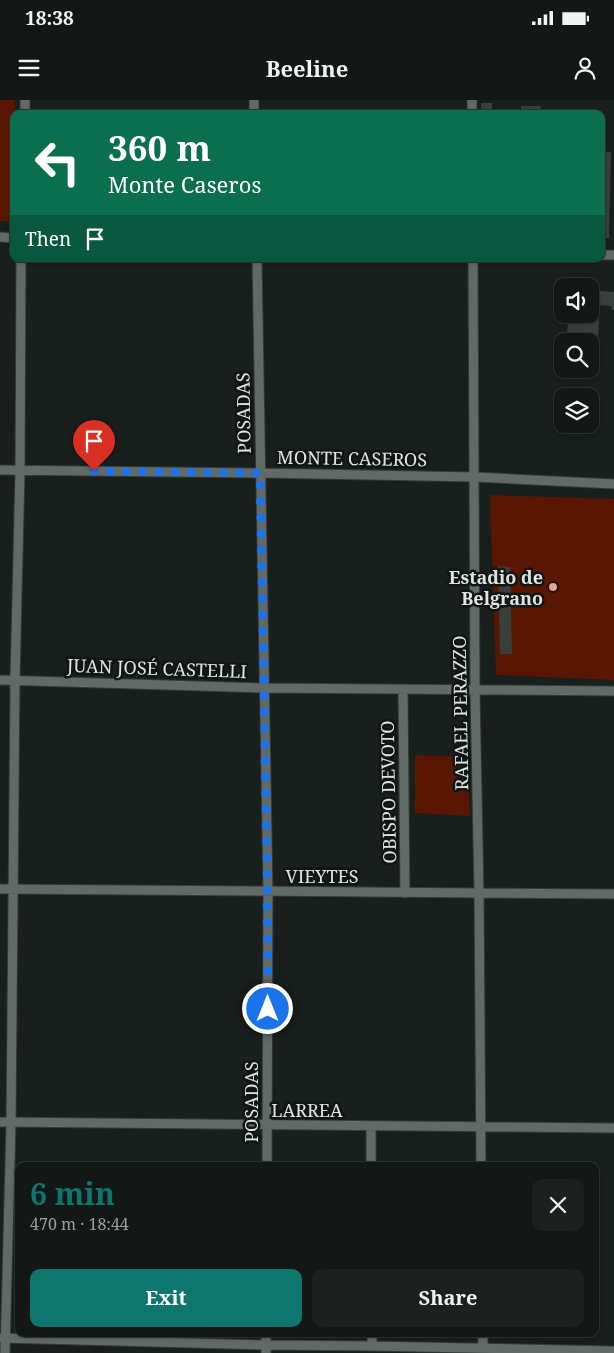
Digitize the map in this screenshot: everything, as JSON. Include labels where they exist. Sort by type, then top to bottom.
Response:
[{"type":"street","points":[[5,1353],[3,1338],[11,1123],[12,889],[20,471],[21,262]]},
{"type":"street","name":"POSADAS","points":[[257,262],[268,892],[267,1162]]},
{"type":"street","name":"RAFAEL PERAZZO","points":[[472,262],[481,1162]]},
{"type":"street","name":"MONTE CASEROS","points":[[0,470],[475,477],[614,484]]},
{"type":"street","name":"JUAN JOSÉ CASTELLI","points":[[0,680],[265,688],[614,691]]},
{"type":"street","name":"OBISPO DEVOTO","points":[[403,690],[405,893]]},
{"type":"street","name":"VIEYTES","points":[[0,889],[614,894]]},
{"type":"street","name":"LARREA","points":[[0,1122],[614,1128]]},
{"type":"street","points":[[371,1126],[371,1162]]},
{"type":"street","points":[[372,1337],[372,1346]]},
{"type":"street","points":[[483,1337],[483,1351]]},
{"type":"street","points":[[3,1338],[266,1349],[372,1346],[483,1351],[614,1350]]},
{"type":"shaded area","points":[[0,100],[15,100],[15,110],[10,110],[10,222],[0,221]]},
{"type":"shaded area","name":"Estadio de Belgrano","points":[[490,495],[614,499],[614,680],[496,675]]},
{"type":"shaded area","points":[[415,755],[467,757],[470,816],[415,813]]},
{"type":"building","points":[[481,103],[492,103],[492,110],[481,110]]},
{"type":"building","points":[[521,106],[541,106],[540,110],[521,110]]},
{"type":"building","points":[[605,151],[611,152],[609,238],[605,238]]},
{"type":"building","points":[[599,291],[614,292],[614,310],[612,310],[611,306],[599,305]]},
{"type":"building","points":[[568,323],[599,323],[598,333],[567,333]]},
{"type":"building","points":[[498,566],[510,567],[512,654],[500,654]]},
{"type":"place","name":"Estadio de Belgrano","points":[[553,587]]},
{"type":"route","points":[[94,471],[260,473],[265,688],[268,1009]]}]
